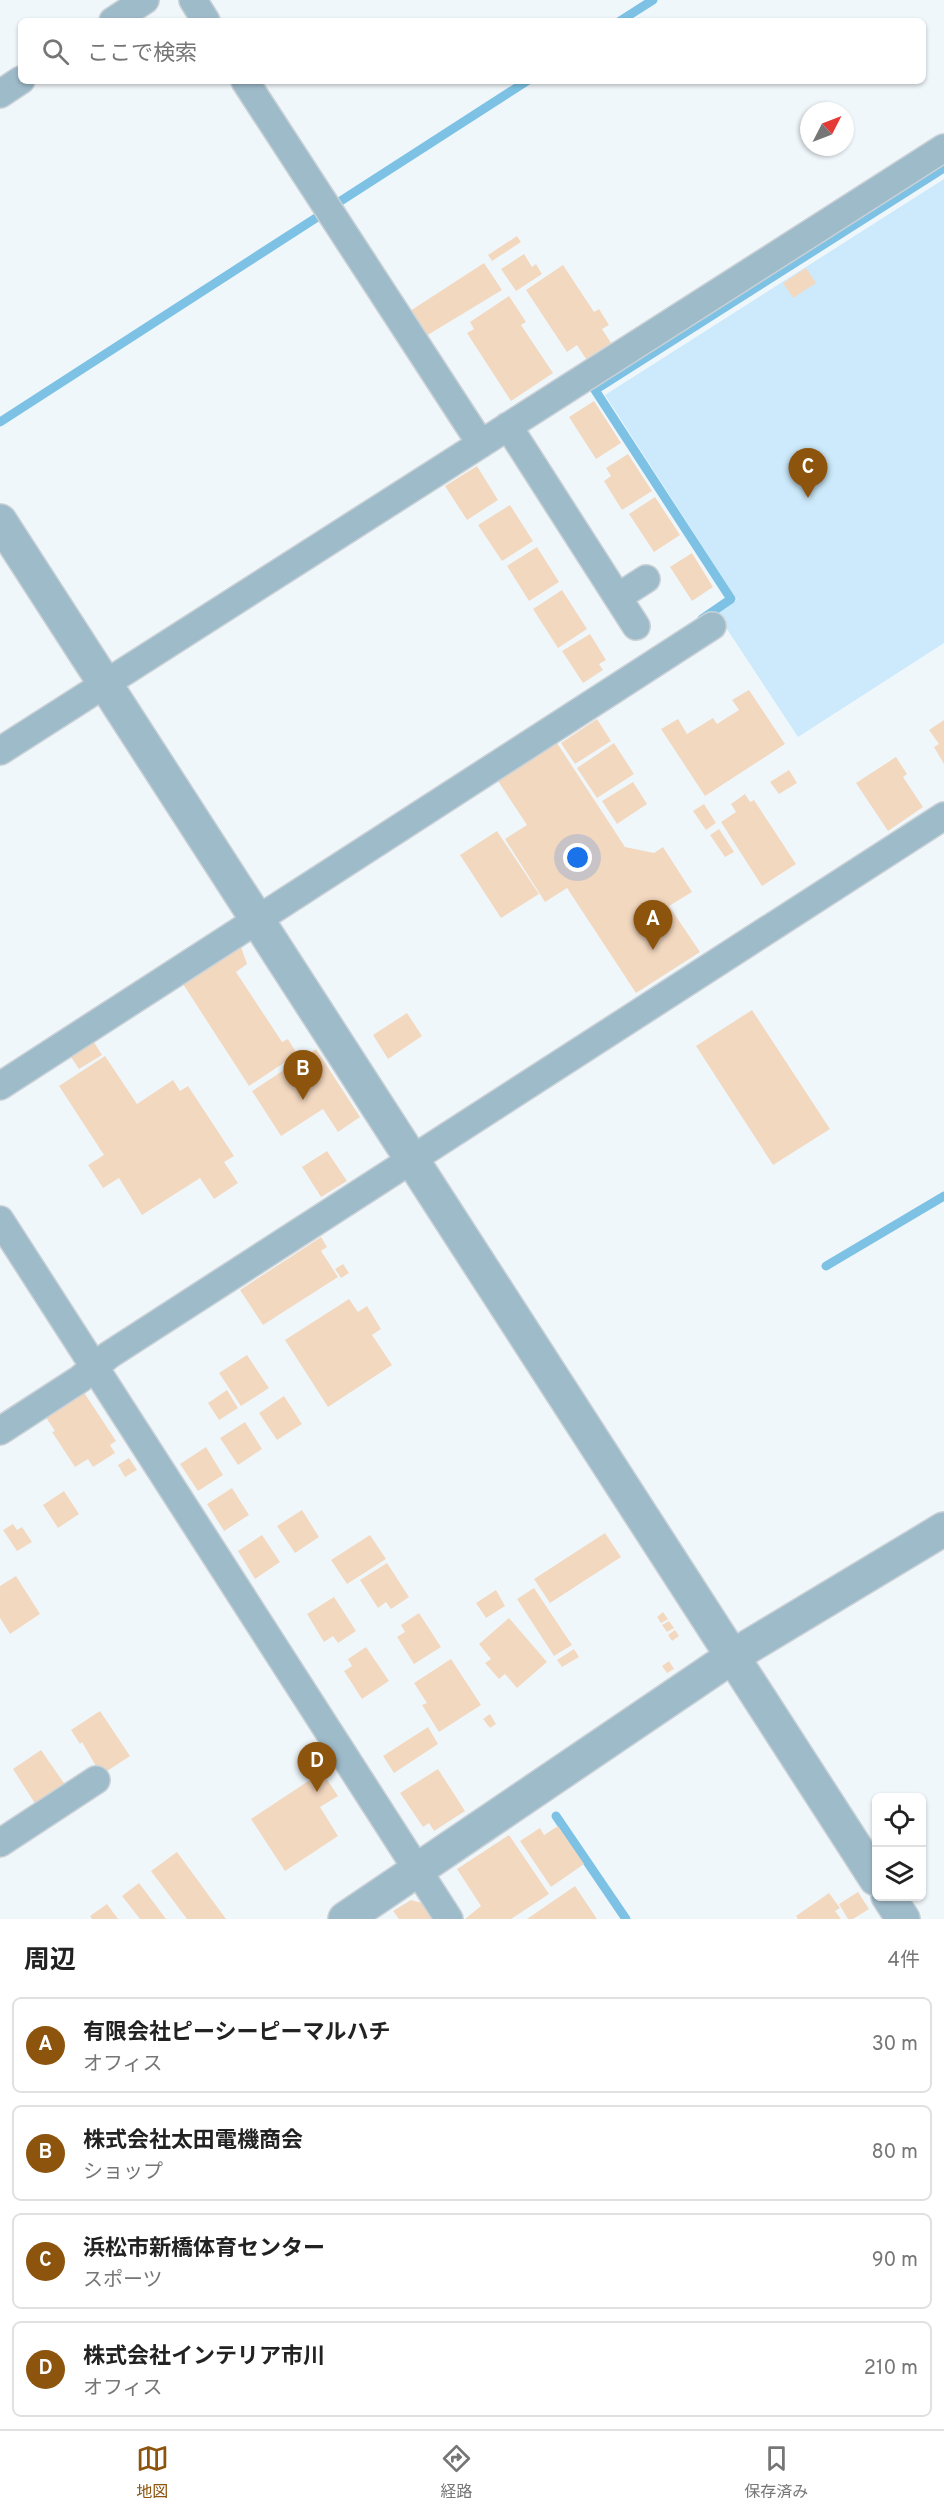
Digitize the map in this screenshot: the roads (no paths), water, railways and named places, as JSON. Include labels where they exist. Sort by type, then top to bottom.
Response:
[{"type":"street","points":[[118,18],[145,0]]},
{"type":"street","points":[[193,0],[204,18]]},
{"type":"street","points":[[0,94],[18,82]]},
{"type":"street","points":[[247,84],[481,444]]},
{"type":"street","points":[[0,751],[944,148]]},
{"type":"street","points":[[508,426],[636,626]]},
{"type":"street","points":[[0,521],[872,1873]]},
{"type":"street","points":[[618,597],[646,579]]},
{"type":"street","points":[[0,1086],[712,626]]},
{"type":"street","points":[[0,1431],[95,1367],[109,1355],[944,816]]},
{"type":"street","points":[[0,1220],[449,1919]]},
{"type":"street","points":[[345,1919],[733,1656],[944,1529]]},
{"type":"street","points":[[0,1843],[96,1780]]},
{"type":"street","points":[[891,1901],[903,1919]]},
{"type":"waterway","points":[[625,18],[653,0]]},
{"type":"waterway","points":[[336,204],[522,84]]},
{"type":"waterway","points":[[702,619],[731,599],[595,390],[944,168]]},
{"type":"waterway","points":[[0,422],[319,216]]},
{"type":"waterway","points":[[826,1266],[944,1196]]},
{"type":"waterway","points":[[556,1816],[626,1919]]},
{"type":"place","name":"浜松市新橋体育センター","points":[[808,498]]},
{"type":"place","name":"有限会社ピーシーピーマルハチ","points":[[653,950]]},
{"type":"place","name":"株式会社太田電機商会","points":[[303,1100]]},
{"type":"place","name":"株式会社インテリア市川","points":[[317,1792]]}]
